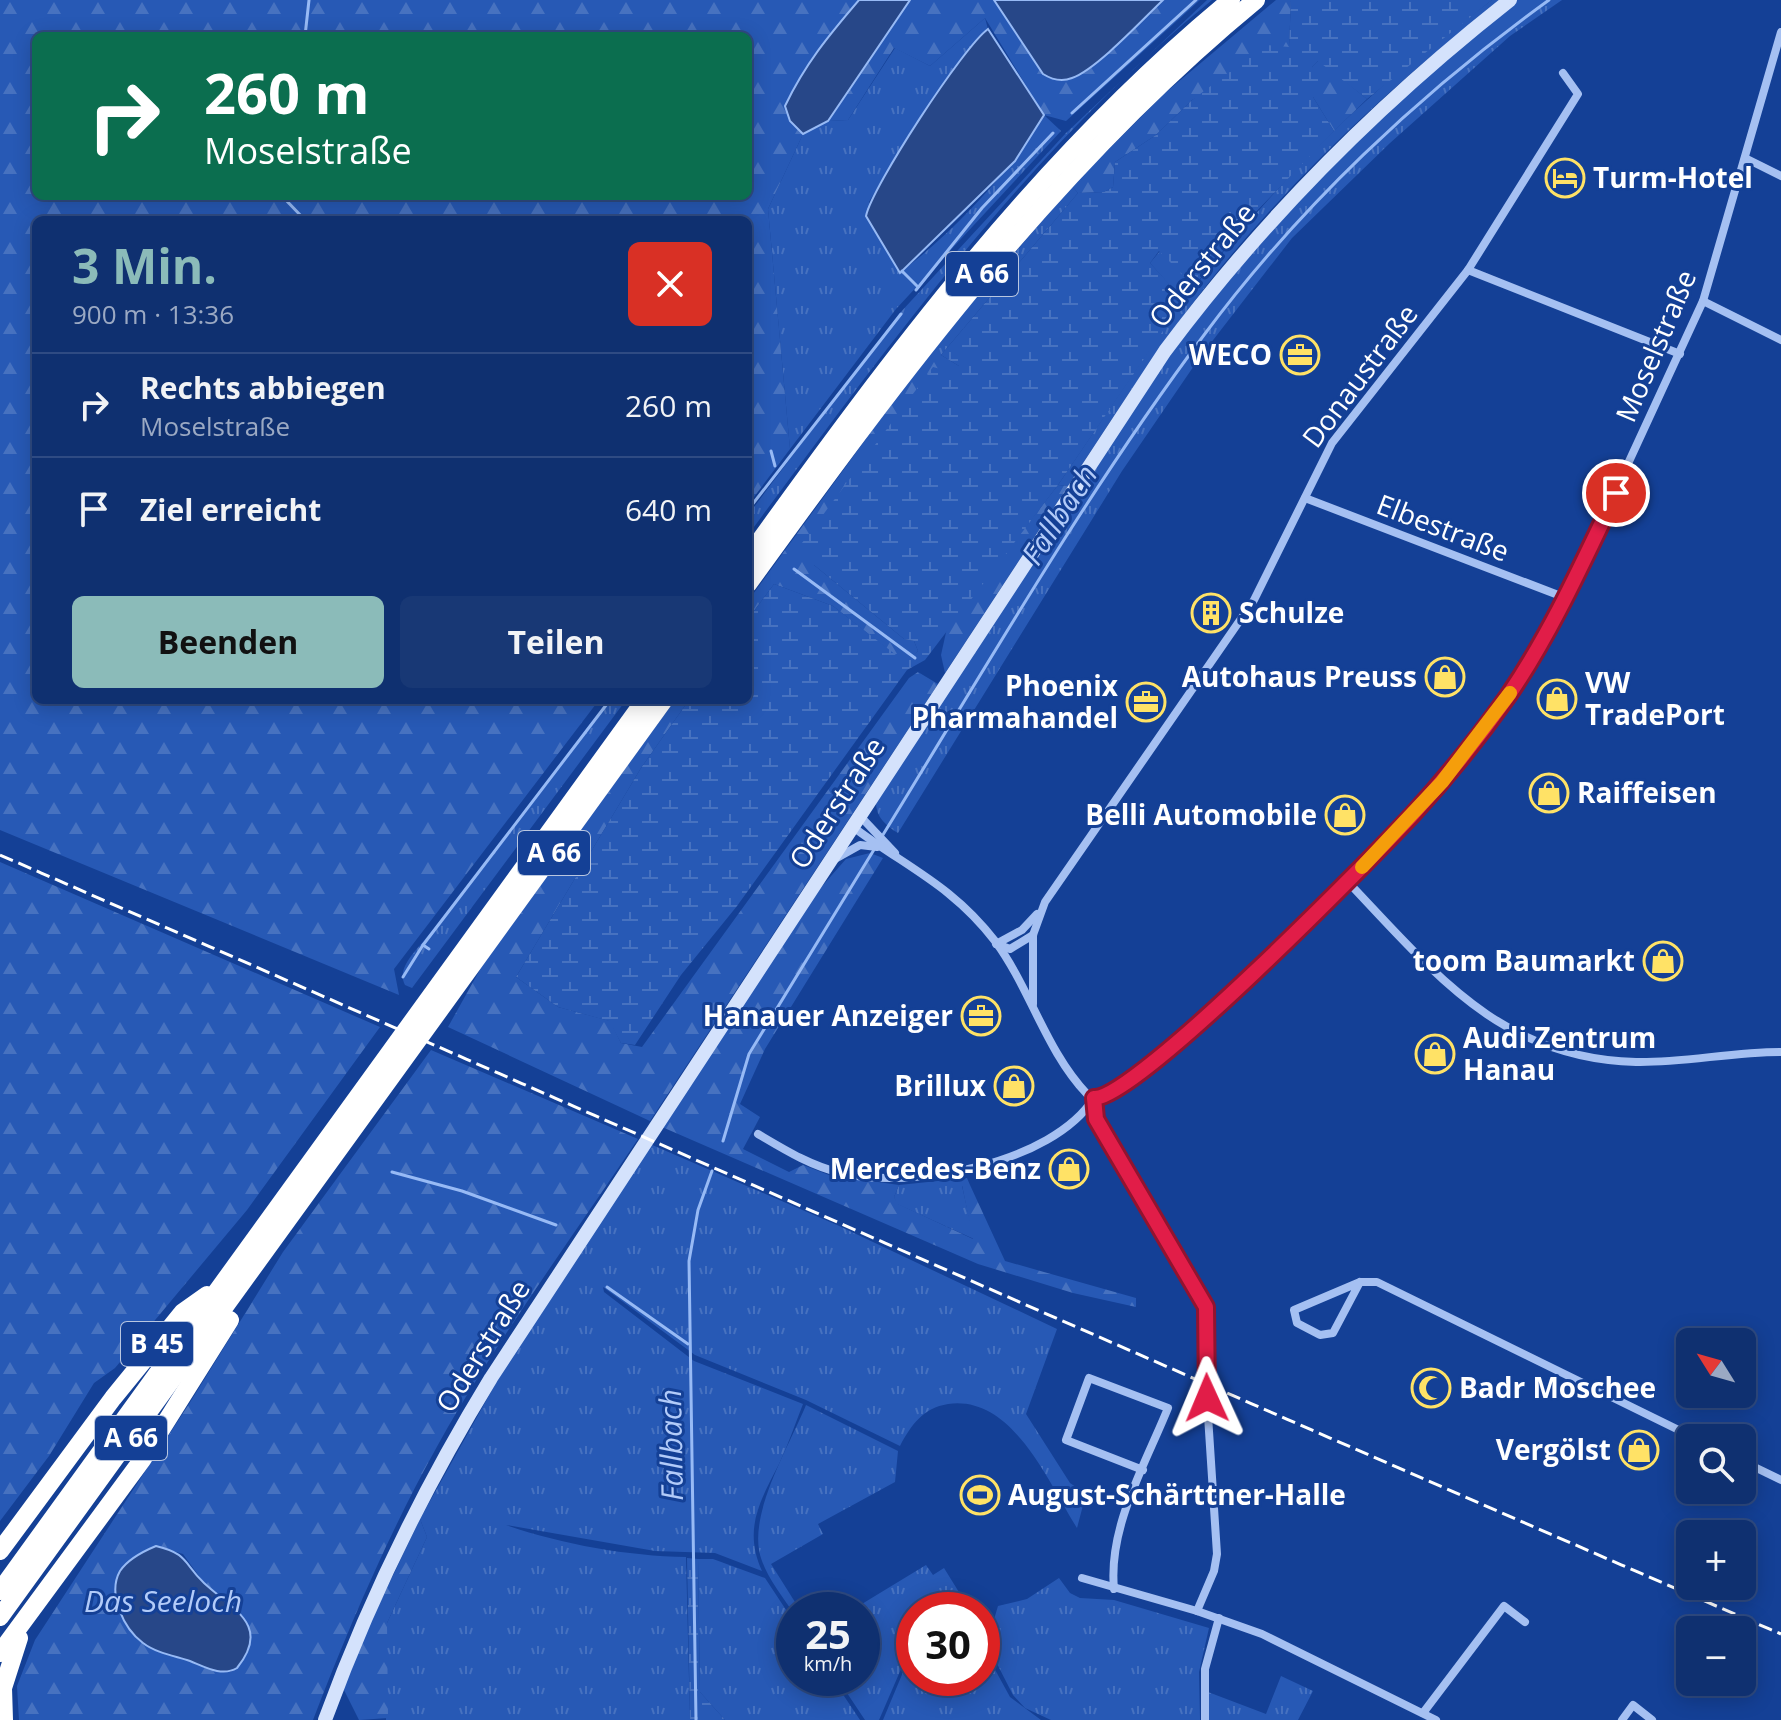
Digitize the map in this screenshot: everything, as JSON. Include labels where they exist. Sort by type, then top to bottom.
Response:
[{"type":"highway","name":"A 66","points":[[752,552],[897,355],[988,243],[1119,101],[1231,0]]},
{"type":"highway","name":"A 66","points":[[752,579],[920,351],[1043,202],[1158,85],[1256,0]]},
{"type":"highway","name":"A 66","points":[[436,1003],[642,704]]},
{"type":"highway","name":"A 66","points":[[0,1591],[222,1284],[661,704]]},
{"type":"highway","name":"A 66","points":[[0,1617],[262,1257],[408,1041]]},
{"type":"highway","name":"A 66","points":[[0,1653],[162,1429],[241,1303],[262,1257]]},
{"type":"highway","name":"B 45","points":[[0,1541],[23,1520],[113,1398],[183,1312],[222,1284]]},
{"type":"highway","points":[[0,1551],[23,1520]]},
{"type":"highway","name":"A 66","points":[[4,1720],[3,1688],[15,1645],[56,1579]]},
{"type":"street","name":"Oderstraße","points":[[325,1720],[384,1582],[465,1420],[1157,364],[1236,259],[1349,139],[1426,68],[1510,0]]},
{"type":"street","name":"Moselstraße","points":[[758,1134],[794,1156],[841,1173],[891,1179],[982,1164],[1033,1145],[1070,1124],[1094,1098],[1115,1093],[1160,1058],[1347,881],[1434,790],[1495,714],[1566,598],[1680,354],[1703,301],[1781,32]]},
{"type":"street","name":"Donaustraße","points":[[996,944],[1022,930],[1040,911],[1254,600],[1332,443],[1468,270],[1578,94],[1563,73]]},
{"type":"street","points":[[1745,158],[1781,176]]},
{"type":"street","points":[[1468,270],[1680,354]]},
{"type":"street","points":[[1703,301],[1781,340]]},
{"type":"street","name":"Elbestraße","points":[[1305,498],[1566,598]]},
{"type":"street","points":[[856,821],[876,831],[883,844],[949,891],[996,944],[1077,1084],[1094,1098],[1096,1119],[1206,1307],[1206,1385],[1217,1554],[1214,1571],[1197,1611]]},
{"type":"street","points":[[856,821],[869,842]]},
{"type":"street","points":[[826,865],[869,842],[883,844]]},
{"type":"street","points":[[1347,881],[1459,996],[1498,1024],[1549,1048],[1597,1059],[1637,1062],[1733,1052],[1781,1052]]},
{"type":"street","name":"Donaustraße","points":[[1033,1009],[1030,962],[1040,911]]},
{"type":"street","points":[[996,944],[1010,949],[1033,935]]},
{"type":"street","points":[[1360,1282],[1333,1333],[1320,1335],[1297,1323],[1294,1310],[1360,1282],[1383,1284],[1676,1429]]},
{"type":"street","points":[[1114,1589],[1116,1539],[1168,1408],[1089,1378],[1066,1440],[1143,1470]]},
{"type":"street","points":[[1756,1468],[1781,1480]]},
{"type":"street","points":[[1082,1578],[1219,1618],[1287,1644],[1436,1720]]},
{"type":"street","points":[[1423,1713],[1504,1606],[1525,1622]]},
{"type":"street","points":[[1205,1720],[1205,1669],[1219,1618]]},
{"type":"street","points":[[1622,1720],[1633,1705],[1652,1720]]},
{"type":"green space","points":[[0,0],[859,0],[818,50],[785,106],[790,121],[803,134],[768,209],[790,449],[752,500],[752,216],[32,216],[32,704],[596,704],[394,969],[399,995],[0,830]]},
{"type":"green space","points":[[910,0],[994,0],[1043,74],[1061,80],[1072,78],[1094,65],[1163,0],[1200,0],[1066,121],[1044,115],[985,18],[930,66],[894,48],[848,120],[828,121]]},
{"type":"green space","points":[[1207,0],[1212,0],[1148,56]]},
{"type":"green space","points":[[1276,0],[1291,0],[1289,48],[1192,100],[1156,135],[1115,162],[1113,187],[1104,192],[1078,193],[1072,186],[1165,93]]},
{"type":"green space","points":[[1291,0],[1492,0],[1367,99],[1318,61],[1312,67],[1323,86],[1313,97],[1334,131],[1253,215],[1194,286],[1159,251],[1150,263],[1184,300],[1058,485],[925,660],[907,670],[737,906],[681,975],[635,1045],[621,1043],[609,1021],[558,1007],[516,977],[641,768],[686,704],[752,704],[752,614],[774,584],[833,606],[905,662],[918,651],[914,641],[904,639],[814,565],[802,543],[933,367],[959,374],[959,366],[941,355],[1078,193],[1104,192],[1113,187],[1115,162],[1156,135],[1192,100],[1266,45],[1289,47]]},
{"type":"green space","points":[[1492,0],[1500,0],[1428,58],[1360,120],[1263,219],[1167,338],[1068,486],[1058,485],[1183,300],[1150,263],[1160,251],[1195,286],[1277,190],[1344,121],[1428,48]]},
{"type":"green space","points":[[1515,0],[1562,0],[1510,36],[1390,143],[1292,238],[1200,357],[1122,471],[898,833],[889,827],[879,815],[876,800],[1187,326],[1351,141]]},
{"type":"green space","points":[[985,18],[988,29],[957,65],[914,126],[869,202],[900,272],[938,241],[979,200],[1017,156],[1044,115],[1061,131],[896,309],[790,449],[768,209],[803,134],[828,121],[848,120],[895,48],[930,66]]},
{"type":"green space","points":[[1319,60],[1367,99],[1334,131],[1313,97],[1312,67]]},
{"type":"green space","points":[[1139,64],[1021,185],[964,253],[908,322],[752,530],[752,510],[899,314],[1066,133]]},
{"type":"green space","points":[[1072,186],[1078,193],[941,355],[927,355]]},
{"type":"green space","points":[[927,355],[941,355],[959,366],[960,374],[814,565],[904,639],[914,641],[918,651],[905,663],[833,606],[774,584],[752,614],[752,596]]},
{"type":"green space","points":[[1058,485],[1068,486],[945,673],[941,655],[947,628]]},
{"type":"green space","points":[[918,672],[938,684],[650,1121],[448,1027],[482,966],[672,704],[686,704],[641,768],[516,977],[558,1007],[610,1021],[621,1043],[642,1047],[909,678]]},
{"type":"green space","points":[[606,704],[623,704],[412,988],[405,985],[403,972],[413,954]]},
{"type":"green space","points":[[870,853],[883,858],[765,1049],[740,1104],[760,1117],[743,1149],[789,1172],[803,1165],[829,1175],[899,1185],[894,1197],[898,1204],[973,1239],[962,1185],[970,1185],[1005,1261],[1136,1298],[1136,1307],[1073,1293],[978,1264],[662,1127],[802,909],[846,859]]},
{"type":"green space","points":[[0,862],[380,1027],[247,1210],[115,1368],[94,1383],[49,1456],[0,1521]]},
{"type":"green space","points":[[431,1050],[638,1139],[457,1412],[388,1541],[313,1720],[19,1720],[17,1686],[35,1640],[189,1404],[283,1252]],"holes":[[[156,1546],[183,1554],[204,1583],[234,1605],[249,1651],[231,1672],[160,1652],[119,1608],[116,1593],[121,1570]]]},
{"type":"green space","points":[[650,1144],[837,1225],[1057,1329],[1026,1414],[1070,1483],[1086,1494],[1077,1528],[1026,1445],[992,1413],[971,1405],[939,1406],[919,1419],[900,1446],[806,1400],[695,1355],[603,1287],[604,1292],[694,1361],[803,1404],[756,1516],[754,1542],[762,1571],[715,1553],[655,1551],[506,1525],[594,1548],[686,1557],[690,1720],[386,1720],[387,1623],[427,1537],[420,1519],[501,1374]]},
{"type":"green space","points":[[967,1178],[970,1185],[962,1186],[974,1239],[897,1204],[894,1197],[899,1185]]},
{"type":"green space","points":[[806,1405],[898,1451],[895,1482],[818,1524],[823,1534],[771,1564],[789,1592],[779,1592],[772,1582],[758,1544],[759,1524],[771,1483]]},
{"type":"green space","points":[[420,1519],[427,1537],[387,1623],[388,1718],[359,1720],[341,1684]]},
{"type":"green space","points":[[687,1558],[698,1559],[700,1692],[725,1720],[690,1720]]},
{"type":"green space","points":[[698,1559],[713,1559],[765,1578],[776,1595],[776,1696],[844,1696],[860,1720],[725,1720],[700,1692]]},
{"type":"green space","points":[[926,1565],[933,1575],[944,1568],[959,1592],[896,1592],[896,1681],[879,1720],[865,1720],[849,1696],[880,1696],[880,1593]]},
{"type":"green space","points":[[1059,1578],[1070,1593],[1080,1598],[1114,1600],[1209,1628],[1199,1672],[1200,1720],[1051,1720],[1025,1708],[1013,1695],[1000,1670],[1000,1606],[1027,1599]]},
{"type":"green space","points":[[1281,1676],[1313,1691],[1298,1720],[1209,1720],[1208,1692],[1266,1714]]},
{"type":"green space","points":[[1000,1679],[1010,1697],[1041,1720],[883,1720],[896,1689],[896,1696],[1000,1696]]},
{"type":"water","points":[[859,0],[910,0],[828,121],[803,134],[790,121],[785,106],[818,50]]},
{"type":"water","points":[[994,0],[1163,0],[1094,65],[1072,78],[1061,80],[1043,74]]},
{"type":"water","points":[[988,29],[1044,115],[1015,161],[900,273],[866,216],[884,177],[920,118],[959,62]]},
{"type":"water","name":"Das Seeloch","points":[[156,1546],[180,1556],[204,1583],[244,1619],[251,1640],[237,1668],[225,1672],[214,1670],[160,1652],[136,1637],[124,1620],[115,1590],[116,1580],[127,1563]]},
{"type":"waterway","points":[[305,32],[309,0]]},
{"type":"waterway","points":[[1072,113],[1196,0]]},
{"type":"waterway","name":"Fallbach","points":[[881,838],[1077,519],[1160,395],[1241,288],[1321,197],[1364,154],[1454,74],[1549,0]]},
{"type":"waterway","points":[[916,290],[982,208],[1053,133]]},
{"type":"waterway","points":[[286,200],[301,216]]},
{"type":"waterway","points":[[902,271],[918,287]]},
{"type":"waterway","points":[[752,505],[901,314]]},
{"type":"waterway","points":[[771,451],[775,466]]},
{"type":"waterway","points":[[794,569],[915,658]]},
{"type":"waterway","points":[[423,945],[607,704]]},
{"type":"waterway","name":"Fallbach","points":[[723,1141],[749,1054],[875,848]]},
{"type":"waterway","points":[[403,977],[423,945],[429,949]]},
{"type":"waterway","name":"Fallbach","points":[[696,1720],[689,1261],[698,1210],[712,1171]]},
{"type":"waterway","points":[[392,1172],[462,1191],[556,1225]]},
{"type":"waterway","points":[[607,1287],[688,1344]]},
{"type":"railway","points":[[0,855],[1781,1634]]},
{"type":"slow traffic","points":[[1362,867],[1442,782],[1510,693]]},
{"type":"place","name":"Turm-Hotel","points":[[1565,178]]},
{"type":"place","name":"WECO","points":[[1300,355]]},
{"type":"place","name":"Schulze","points":[[1211,613]]},
{"type":"place","name":"Autohaus Preuss","points":[[1445,677]]},
{"type":"place","name":"VW TradePort","points":[[1557,699]]},
{"type":"place","name":"Phoenix Pharmahandel","points":[[1146,702]]},
{"type":"place","name":"Raiffeisen","points":[[1549,793]]},
{"type":"place","name":"Belli Automobile","points":[[1345,815]]},
{"type":"place","name":"toom Baumarkt","points":[[1663,961]]},
{"type":"place","name":"Hanauer Anzeiger","points":[[981,1016]]},
{"type":"place","name":"Audi Zentrum Hanau","points":[[1435,1054]]},
{"type":"place","name":"Brillux","points":[[1014,1086]]},
{"type":"place","name":"Mercedes-Benz","points":[[1069,1169]]},
{"type":"place","name":"Badr Moschee","points":[[1431,1388]]},
{"type":"place","name":"Vergölst","points":[[1639,1450]]},
{"type":"place","name":"August-Schärttner-Halle","points":[[980,1495]]},
{"type":"route","points":[[1207,1398],[1206,1307],[1096,1119],[1094,1098],[1115,1093],[1181,1040],[1364,865],[1442,782],[1526,668],[1564,602],[1616,493]]}]
